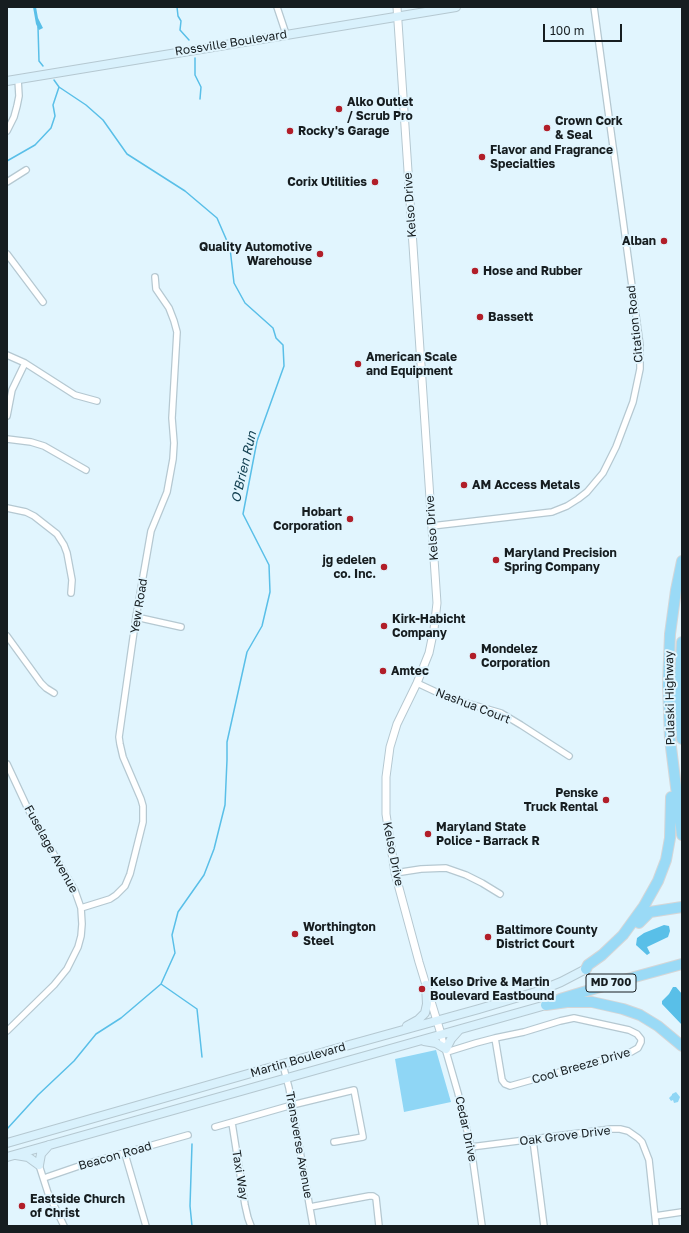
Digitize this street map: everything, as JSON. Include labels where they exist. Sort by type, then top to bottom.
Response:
[{"type":"highway","name":"Pulaski Highway","points":[[682,561],[676,590],[669,644],[668,709],[672,759],[682,835]]},
{"type":"highway","points":[[669,644],[682,648]]},
{"type":"highway","name":"Pulaski Highway","points":[[682,648],[679,696],[682,739]]},
{"type":"highway","points":[[586,969],[588,965],[602,955],[623,935],[644,906],[658,881],[666,860],[670,838],[672,759]]},
{"type":"highway","name":"MD 700","points":[[586,969],[616,947],[647,914],[665,909],[682,908]]},
{"type":"highway","name":"MD 700","points":[[546,1005],[555,1000],[680,965]]},
{"type":"highway","points":[[546,1005],[567,1002],[592,1002],[624,1009],[640,1015],[658,1026],[682,1046]]},
{"type":"main road","name":"Rossville Boulevard","points":[[7,81],[456,7]]},
{"type":"main road","name":"Martin Boulevard","points":[[7,1143],[539,991],[586,969]]},
{"type":"main road","points":[[398,1031],[418,1020],[425,1013],[427,1004],[426,985]]},
{"type":"main road","name":"Martin Boulevard","points":[[10,1156],[546,1005]]},
{"type":"main road","points":[[418,1041],[436,1043],[446,1051],[451,1038],[460,1029]]},
{"type":"main road","points":[[10,1156],[28,1157],[39,1165],[42,1154],[49,1145]]},
{"type":"street","points":[[277,7],[286,34]]},
{"type":"street","name":"Kelso Drive","points":[[397,7],[436,586],[436,618],[429,653],[417,683],[397,724],[390,747],[387,760],[385,797],[386,814],[395,873],[414,947],[441,1034]]},
{"type":"street","name":"Citation Road","points":[[432,526],[552,512],[567,506],[587,492],[603,473],[616,447],[633,402],[640,369],[640,344],[594,7]]},
{"type":"street","points":[[7,131],[17,106],[18,79]]},
{"type":"street","points":[[7,182],[26,170]]},
{"type":"street","points":[[7,254],[43,302]]},
{"type":"street","name":"Yew Road","points":[[81,908],[110,899],[125,886],[130,874],[143,822],[143,806],[121,751],[119,736],[136,617],[151,532],[167,492],[173,459],[174,443],[172,418],[177,332],[168,308],[156,289],[155,278]]},
{"type":"street","points":[[7,355],[25,363],[75,395],[98,401]]},
{"type":"street","points":[[7,416],[12,390],[25,363]]},
{"type":"street","points":[[7,438],[44,446],[86,470]]},
{"type":"street","points":[[7,508],[26,512],[34,516],[57,534],[67,553],[72,580],[71,593]]},
{"type":"street","points":[[136,617],[181,626]]},
{"type":"street","points":[[7,636],[41,684],[54,693]]},
{"type":"street","name":"Nashua Court","points":[[417,683],[449,698],[487,708],[505,715],[569,756]]},
{"type":"street","name":"Fuselage Avenue","points":[[7,764],[28,809],[75,891],[81,908],[82,924],[81,936],[71,963],[54,985],[7,1031]]},
{"type":"street","points":[[395,873],[422,869],[446,868],[466,875],[500,894]]},
{"type":"street","name":"Cool Breeze Drive","points":[[446,1051],[495,1038],[524,1032],[560,1020],[574,1018],[629,1030],[637,1034],[641,1042],[638,1048],[631,1052],[510,1086],[505,1084],[502,1080],[495,1038]]},
{"type":"street","name":"Cedar Drive","points":[[441,1034],[458,1093],[471,1147],[482,1226]]},
{"type":"street","name":"Transverse Avenue","points":[[283,1065],[292,1105],[314,1226]]},
{"type":"street","points":[[215,1127],[292,1105],[354,1090],[363,1137],[334,1142]]},
{"type":"street","name":"Taxi Way","points":[[232,1123],[245,1205],[251,1226]]},
{"type":"street","name":"Oak Grove Drive","points":[[471,1147],[611,1129],[624,1130],[633,1134],[642,1142],[646,1150],[649,1160],[656,1226]]},
{"type":"street","name":"Beacon Road","points":[[44,1178],[188,1135]]},
{"type":"street","points":[[533,1140],[544,1226]]},
{"type":"street","points":[[124,1154],[146,1226]]},
{"type":"street","points":[[39,1165],[48,1193],[64,1226]]},
{"type":"street","points":[[310,1207],[373,1196],[376,1198],[379,1226]]},
{"type":"street","points":[[655,1216],[682,1212]]},
{"type":"shaded area","points":[[33,7],[36,7],[38,18],[43,28],[39,30],[36,24]]},
{"type":"shaded area","points":[[664,925],[669,926],[670,931],[668,937],[647,947],[650,953],[647,955],[636,945],[637,938],[644,933]]},
{"type":"shaded area","points":[[673,987],[676,987],[682,994],[682,1025],[662,1004],[662,1001]]},
{"type":"shaded area","points":[[436,1050],[451,1102],[404,1112],[395,1059]]},
{"type":"shaded area","points":[[676,1092],[680,1097],[678,1102],[674,1103],[673,1100],[671,1101],[669,1098]]},
{"type":"waterway","points":[[177,7],[178,16],[181,21],[180,30],[189,40]]},
{"type":"waterway","name":"O'Brien Run","points":[[38,27],[39,61],[43,66]]},
{"type":"waterway","points":[[195,58],[195,75],[201,87],[200,99]]},
{"type":"waterway","name":"O'Brien Run","points":[[54,80],[59,87],[86,105],[103,120],[127,154],[185,191],[217,218],[230,248],[234,283],[245,303],[273,328],[276,338],[283,345],[284,366],[257,441],[243,514],[269,565],[270,592],[262,626],[247,652],[227,742],[225,805],[214,849],[204,875],[178,912],[172,935],[175,953],[161,984],[197,1009],[202,1057]]},
{"type":"waterway","points":[[7,161],[35,145],[51,128],[55,116],[53,105],[59,87]]},
{"type":"waterway","points":[[7,1129],[38,1095],[74,1061],[96,1034],[121,1018],[161,984]]},
{"type":"waterway","name":"O'Brien Run","points":[[192,1144],[190,1206],[192,1226]]},
{"type":"place","name":"Alko Outlet / Scrub Pro","points":[[339,109]]},
{"type":"place","name":"Crown Cork & Seal","points":[[547,128]]},
{"type":"place","name":"Rocky's Garage","points":[[290,131]]},
{"type":"place","name":"Flavor and Fragrance Specialties","points":[[482,157]]},
{"type":"place","name":"Corix Utilities","points":[[375,182]]},
{"type":"place","name":"Alban","points":[[664,241]]},
{"type":"place","name":"Quality Automotive Warehouse","points":[[320,254]]},
{"type":"place","name":"Hose and Rubber","points":[[475,271]]},
{"type":"place","name":"Bassett","points":[[480,317]]},
{"type":"place","name":"American Scale and Equipment","points":[[358,364]]},
{"type":"place","name":"AM Access Metals","points":[[464,485]]},
{"type":"place","name":"Hobart Corporation","points":[[350,519]]},
{"type":"place","name":"Maryland Precision Spring Company","points":[[496,560]]},
{"type":"place","name":"jg edelen co. Inc.","points":[[384,567]]},
{"type":"place","name":"Kirk-Habicht Company","points":[[384,626]]},
{"type":"place","name":"Mondelez Corporation","points":[[473,656]]},
{"type":"place","name":"Amtec","points":[[383,671]]},
{"type":"place","name":"Penske Truck Rental","points":[[606,800]]},
{"type":"place","name":"Maryland State Police - Barrack R","points":[[428,834]]},
{"type":"place","name":"Worthington Steel","points":[[295,934]]},
{"type":"place","name":"Baltimore County District Court","points":[[488,937]]},
{"type":"place","name":"Kelso Drive & Martin Boulevard Eastbound","points":[[422,989]]},
{"type":"place","name":"Eastside Church of Christ","points":[[22,1206]]}]
